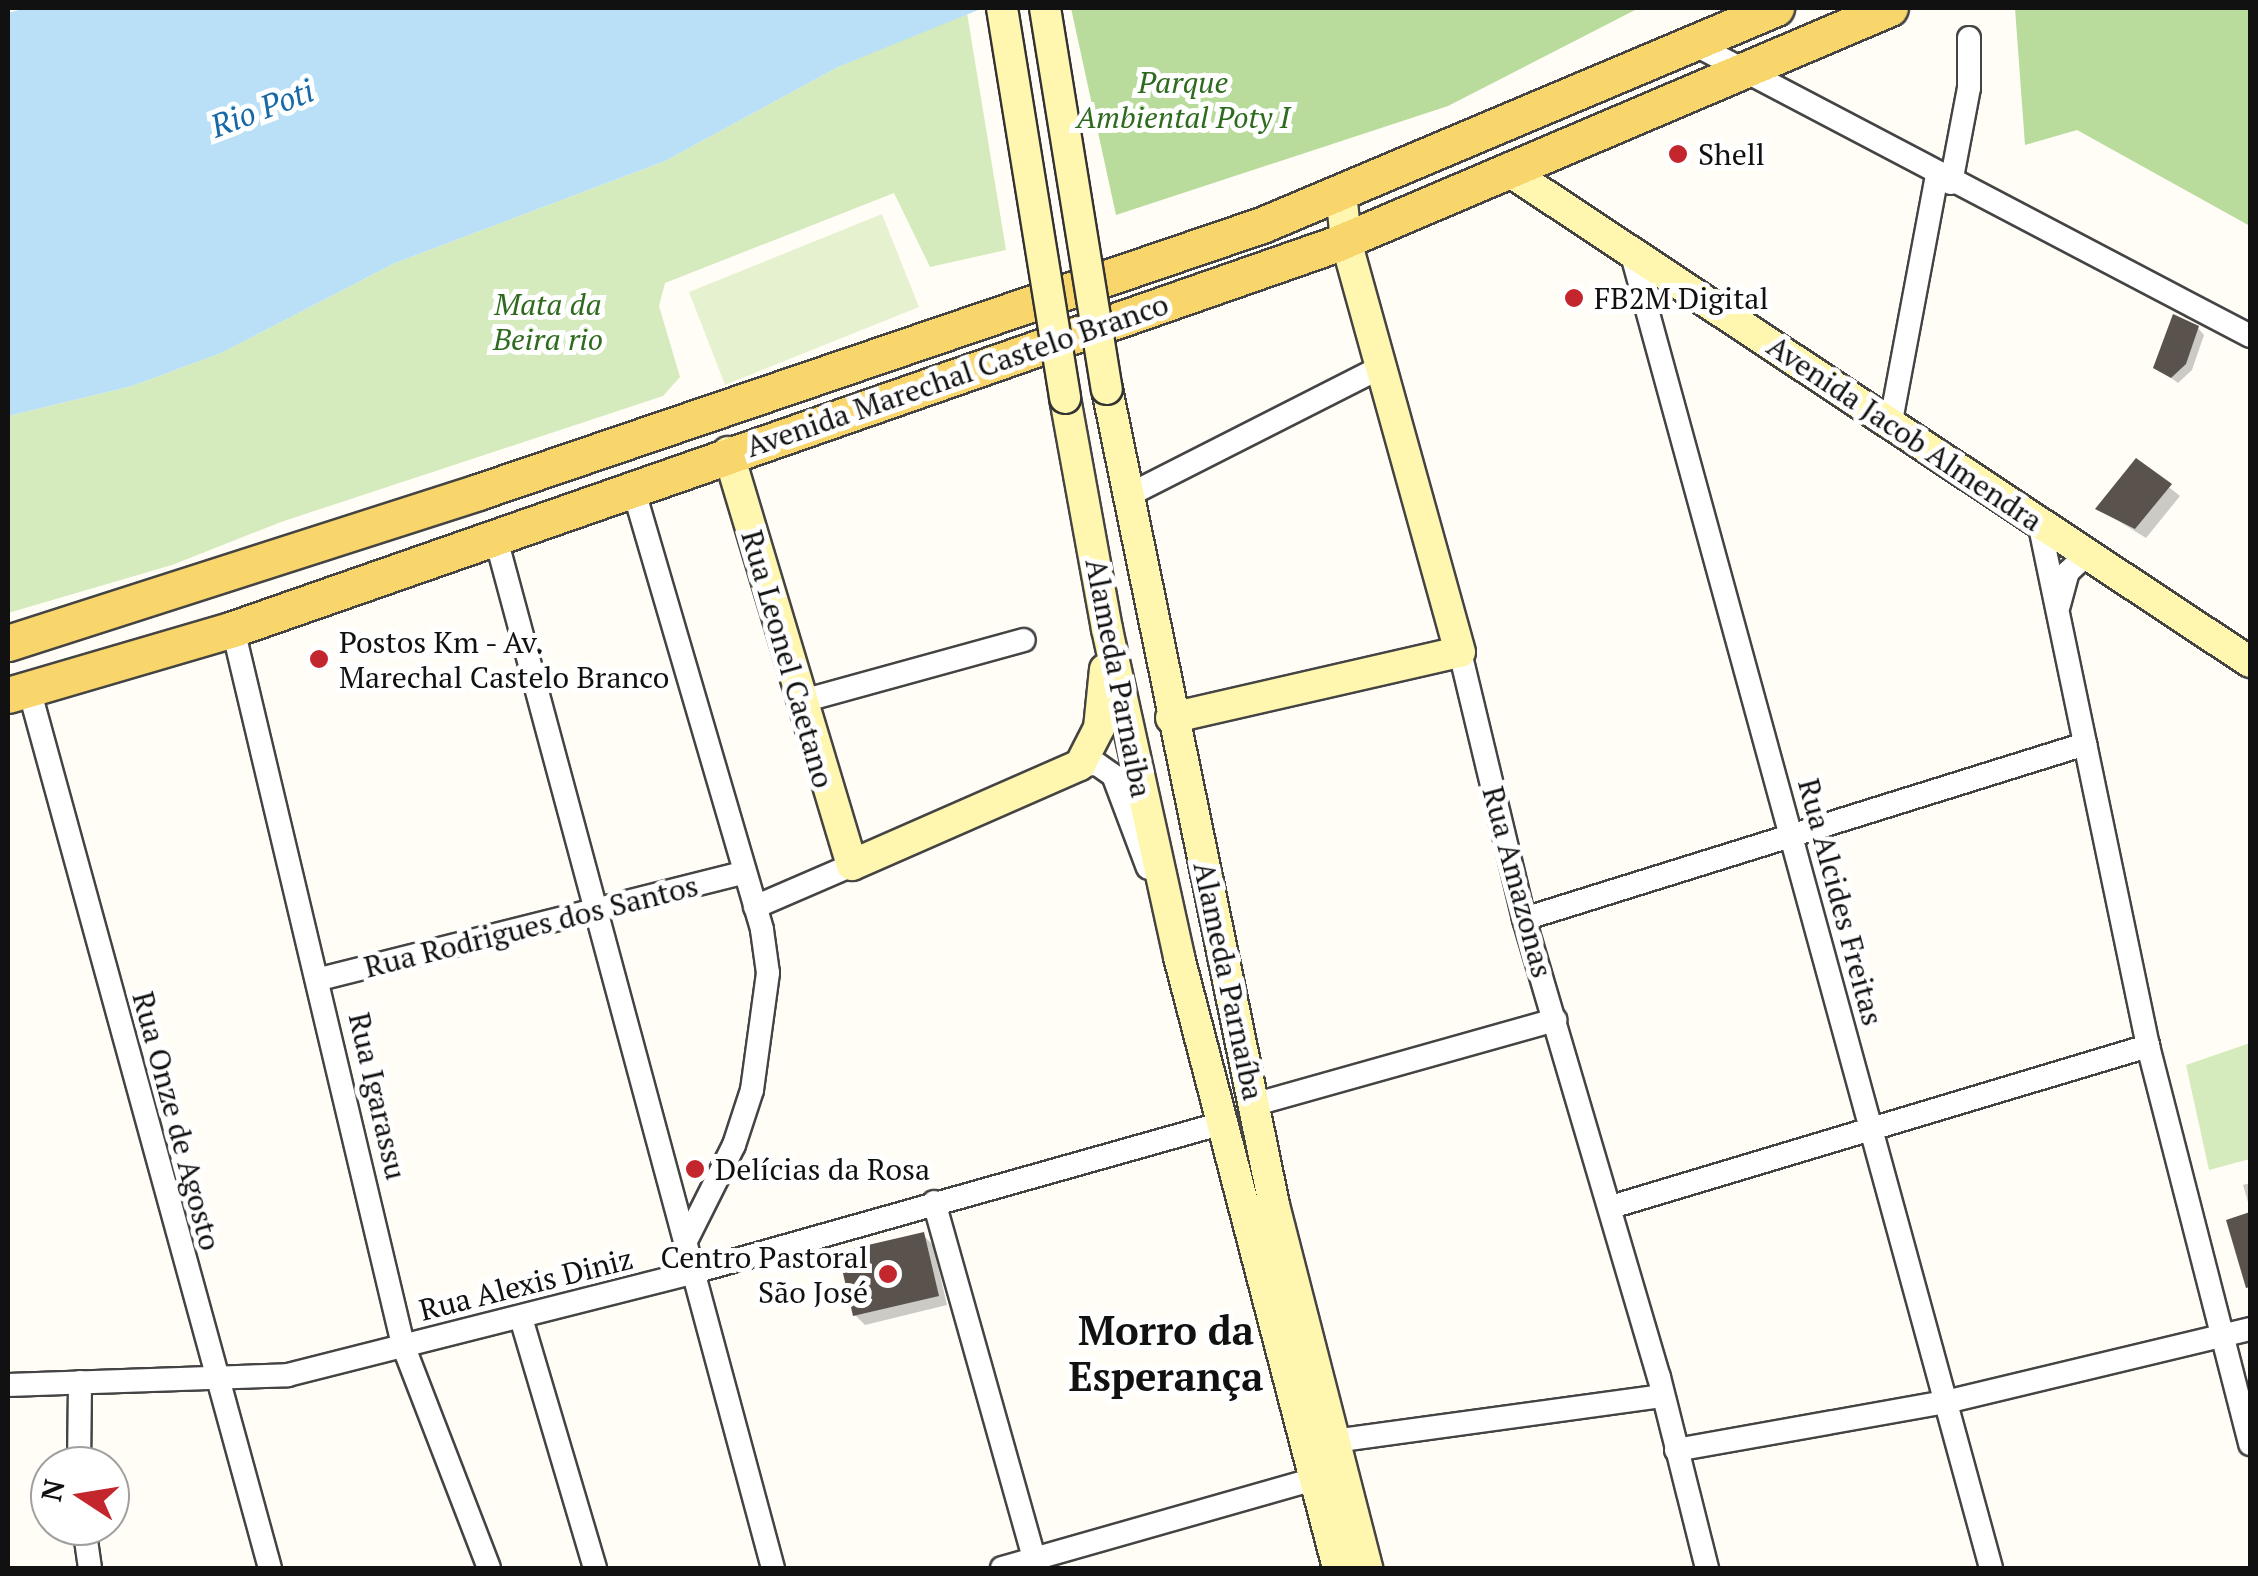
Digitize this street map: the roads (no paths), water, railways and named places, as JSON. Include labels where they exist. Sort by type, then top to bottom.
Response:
[{"type":"main road","name":"Alameda Parnaiba","points":[[1002,8],[1106,629],[1179,956],[1338,1568]]},
{"type":"main road","name":"Alameda Parnaíba","points":[[1045,8],[1107,388],[1171,718],[1256,1104],[1274,1205],[1367,1568]]},
{"type":"main road","name":"Avenida Marechal Castelo Branco","points":[[8,643],[324,543],[692,414],[960,330],[1341,192],[1776,8]]},
{"type":"main road","name":"Avenida Marechal Castelo Branco","points":[[18,692],[232,629],[728,452],[973,374],[1346,240],[1890,8]]},
{"type":"main road","name":"Avenida Jacob Almendra","points":[[1510,171],[2250,662]]},
{"type":"main road","name":"Rua Amazonas","points":[[1341,192],[1346,240],[1460,652]]},
{"type":"main road","points":[[960,330],[973,374]]},
{"type":"main road","name":"Rua Leonel Caetano","points":[[728,452],[799,702],[852,865]]},
{"type":"main road","points":[[324,543],[336,589]]},
{"type":"main road","points":[[852,865],[1080,766],[1099,728],[1106,629]]},
{"type":"main road","points":[[1171,718],[1460,652]]},
{"type":"street","points":[[1891,421],[1968,88],[1968,38]]},
{"type":"street","points":[[1692,44],[1944,180],[2250,336]]},
{"type":"street","name":"Rua Alcides Freitas","points":[[1630,251],[1991,1568]]},
{"type":"street","points":[[1127,496],[1383,366]]},
{"type":"street","points":[[633,488],[741,873],[756,907],[768,972],[765,1031],[734,1145],[685,1243]]},
{"type":"street","points":[[2039,522],[2148,1046],[2250,1444]]},
{"type":"street","points":[[494,534],[774,1568]]},
{"type":"street","points":[[2058,613],[2068,572],[2087,554]]},
{"type":"street","name":"Rua Igarassu","points":[[232,629],[320,979],[404,1345],[490,1568]]},
{"type":"street","points":[[799,702],[1024,640]]},
{"type":"street","name":"Rua Amazonas","points":[[1460,652],[1524,919],[1611,1207],[1707,1568]]},
{"type":"street","name":"Rua Onze de Agosto","points":[[18,692],[270,1568]]},
{"type":"street","points":[[1524,919],[2085,744]]},
{"type":"street","name":"Alameda Parnaiba","points":[[1080,766],[1097,764],[1112,775],[1179,956]]},
{"type":"street","points":[[756,907],[852,865]]},
{"type":"street","name":"Rua Rodrigues dos Santos","points":[[320,979],[741,873]]},
{"type":"street","points":[[1256,1104],[1555,1020]]},
{"type":"street","points":[[1611,1207],[1870,1125],[2148,1046]]},
{"type":"street","name":"Rua Alexis Diniz","points":[[8,1385],[216,1382],[288,1374],[694,1272],[1223,1123]]},
{"type":"street","points":[[934,1202],[1036,1564]]},
{"type":"street","points":[[521,1318],[595,1568]]},
{"type":"street","points":[[1676,1450],[1946,1402],[2250,1330]]},
{"type":"street","points":[[79,1446],[80,1382]]},
{"type":"street","points":[[1334,1441],[1664,1396]]},
{"type":"street","points":[[1002,1568],[1036,1564],[1314,1479]]},
{"type":"water","name":"Rio Poti","points":[[26,8],[983,8],[838,67],[665,161],[395,263],[221,353],[132,386],[8,416],[8,13]]},
{"type":"place","name":"Shell","points":[[1678,154]]},
{"type":"place","name":"FB2M Digital","points":[[1574,298]]},
{"type":"place","name":"Postos Km - Av. Marechal Castelo Branco","points":[[319,659]]},
{"type":"place","name":"Delícias da Rosa","points":[[695,1169]]},
{"type":"place","name":"Centro Pastoral São José","points":[[888,1274]]},
{"type":"district","name":"Morro da Esperança","points":[[1166,1353]]},
{"type":"park label","name":"Parque Ambiental Poty I","points":[[1183,99]]},
{"type":"park label","name":"Mata da Beira rio","points":[[548,321]]}]
